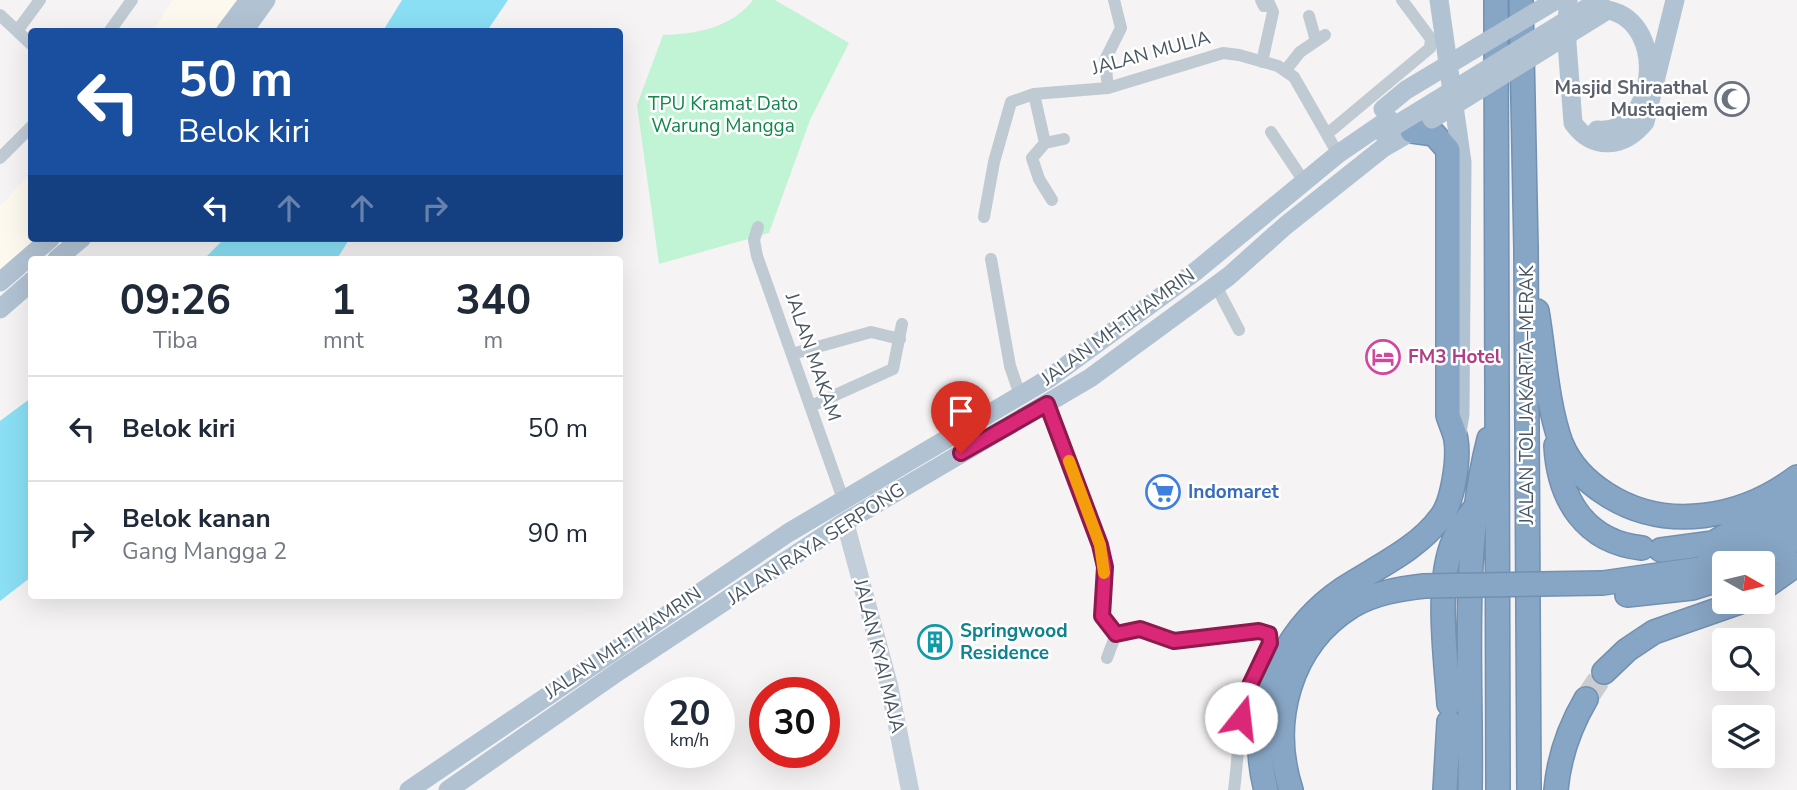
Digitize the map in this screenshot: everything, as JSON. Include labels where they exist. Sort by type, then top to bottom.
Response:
[{"type":"highway","name":"JALAN TOL JAKARTA–MERAK","points":[[1496,0],[1498,790]]},
{"type":"highway","name":"JALAN TOL JAKARTA–MERAK","points":[[1521,0],[1526,249],[1529,790]]},
{"type":"highway","points":[[1266,790],[1259,766],[1261,727],[1268,686],[1290,642],[1339,592],[1413,544],[1442,517],[1452,495],[1456,439],[1448,415],[1448,150],[1434,134],[1412,131]]},
{"type":"highway","points":[[1526,249],[1561,442],[1576,469],[1591,484],[1617,501],[1646,512],[1703,517],[1740,508],[1779,490],[1797,477]]},
{"type":"highway","points":[[1470,790],[1472,575],[1477,486],[1497,405]]},
{"type":"highway","points":[[1554,411],[1557,458],[1576,513],[1596,533],[1651,549],[1713,543],[1797,494]]},
{"type":"highway","points":[[1445,790],[1449,713],[1446,571],[1454,540],[1476,507]]},
{"type":"highway","points":[[1604,590],[1712,564],[1754,547],[1797,515]]},
{"type":"highway","points":[[1775,552],[1797,538]]},
{"type":"highway","points":[[1775,580],[1797,564]]},
{"type":"highway","points":[[1291,790],[1281,743],[1282,708],[1297,664],[1320,634],[1352,606],[1387,591],[1692,588],[1712,582]]},
{"type":"highway","points":[[1307,790],[1300,774],[1295,731],[1297,708],[1314,668],[1331,641],[1358,619],[1425,592]]},
{"type":"highway","points":[[1604,672],[1626,650],[1654,632],[1712,612]]},
{"type":"highway","points":[[1556,790],[1559,761],[1575,718],[1586,699]]},
{"type":"main road","points":[[228,28],[249,0]]},
{"type":"main road","points":[[246,28],[266,0]]},
{"type":"main road","points":[[1439,0],[1462,162],[1460,414],[1456,439]]},
{"type":"main road","points":[[1446,0],[1451,39],[1462,43],[1490,41]]},
{"type":"main road","points":[[1385,120],[1406,90],[1556,0]]},
{"type":"main road","points":[[1568,0],[1573,122],[1578,130],[1597,142],[1622,141],[1638,130],[1650,110],[1675,0]]},
{"type":"main road","points":[[1299,189],[1338,154],[1385,120],[1583,0]]},
{"type":"main road","points":[[1385,120],[1609,5],[1630,18],[1645,41],[1646,81],[1643,99],[1632,118],[1620,128],[1608,131],[1583,124],[1571,108]]},
{"type":"main road","name":"JALAN RAYA SERPONG","points":[[448,790],[685,628],[845,523],[1047,404],[1156,332],[1216,286],[1351,173],[1609,5]]},
{"type":"main road","name":"JALAN RAYA SERPONG","points":[[1351,173],[1385,120]]},
{"type":"main road","name":"JALAN MH.THAMRIN","points":[[409,790],[674,608],[843,499],[1048,379],[1185,279],[1299,189]]},
{"type":"main road","points":[[30,256],[46,242]]},
{"type":"main road","points":[[61,256],[77,242]]},
{"type":"main road","points":[[0,282],[28,258]]},
{"type":"main road","points":[[0,309],[28,285]]},
{"type":"main road","points":[[973,423],[983,440]]},
{"type":"main road","name":"JALAN KYAI MAJA","points":[[845,523],[889,685],[910,790]]},
{"type":"main road","points":[[674,608],[685,628]]},
{"type":"street","points":[[17,32],[40,0]]},
{"type":"street","points":[[112,28],[132,0]]},
{"type":"street","points":[[1108,88],[1105,60],[1121,28],[1114,0]]},
{"type":"street","points":[[1261,0],[1264,6],[1270,5],[1273,12],[1262,62]]},
{"type":"street","points":[[1327,134],[1430,48],[1431,39],[1402,0]]},
{"type":"street","points":[[0,15],[28,42]]},
{"type":"street","points":[[1309,16],[1321,38],[1300,52],[1285,71],[1294,77],[1312,113],[1338,154]]},
{"type":"street","name":"JALAN MULIA","points":[[985,217],[994,162],[1011,102],[1034,94],[1108,88],[1223,53],[1262,62],[1285,71]]},
{"type":"street","points":[[1034,94],[1045,143]]},
{"type":"street","points":[[1271,132],[1299,189]]},
{"type":"street","points":[[0,158],[28,133]]},
{"type":"street","points":[[1052,200],[1039,179],[1032,158],[1045,143],[1064,139]]},
{"type":"street","name":"JALAN MAKAM","points":[[758,227],[754,240],[757,256],[843,499]]},
{"type":"street","points":[[991,259],[1010,366],[1020,396]]},
{"type":"street","points":[[1216,286],[1239,330]]},
{"type":"street","points":[[810,406],[891,370],[895,366],[902,324]]},
{"type":"street","points":[[792,354],[871,332],[900,339]]},
{"type":"street","points":[[1047,404],[1100,545],[1105,567],[1102,616],[1116,634]]},
{"type":"street","points":[[1116,634],[1140,629],[1174,641],[1259,631],[1269,634],[1270,643],[1250,685],[1241,718],[1234,790]]},
{"type":"street","points":[[1107,658],[1116,634]]},
{"type":"shaded area","points":[[173,0],[245,0],[225,28],[154,28]]},
{"type":"shaded area","points":[[28,176],[28,242],[52,242],[36,256],[28,256],[28,262],[0,286],[0,206]]},
{"type":"green space","name":"TPU Kramat Dato Warung Mangga","points":[[753,0],[775,0],[849,43],[810,120],[769,233],[659,264],[637,105],[663,35],[712,28],[734,17]]},
{"type":"water","points":[[402,0],[508,0],[489,28],[385,28]]},
{"type":"water","points":[[221,242],[348,242],[339,256],[207,256]]},
{"type":"water","points":[[28,400],[28,579],[0,601],[0,421]]},
{"type":"tunnel","points":[[1586,699],[1604,672]]},
{"type":"slow traffic","points":[[1069,461],[1100,545],[1104,573]]},
{"type":"place","name":"Masjid Shiraathal Mustaqiem","points":[[1732,99]]},
{"type":"place","name":"FM3 Hotel","points":[[1383,357]]},
{"type":"place","name":"Indomaret","points":[[1163,492]]},
{"type":"place","name":"Springwood Residence","points":[[935,642]]},
{"type":"route","points":[[961,453],[1047,404],[1100,545],[1105,567],[1102,616],[1116,634],[1140,629],[1174,641],[1259,631],[1269,634],[1270,643],[1250,685],[1241,718]]}]
